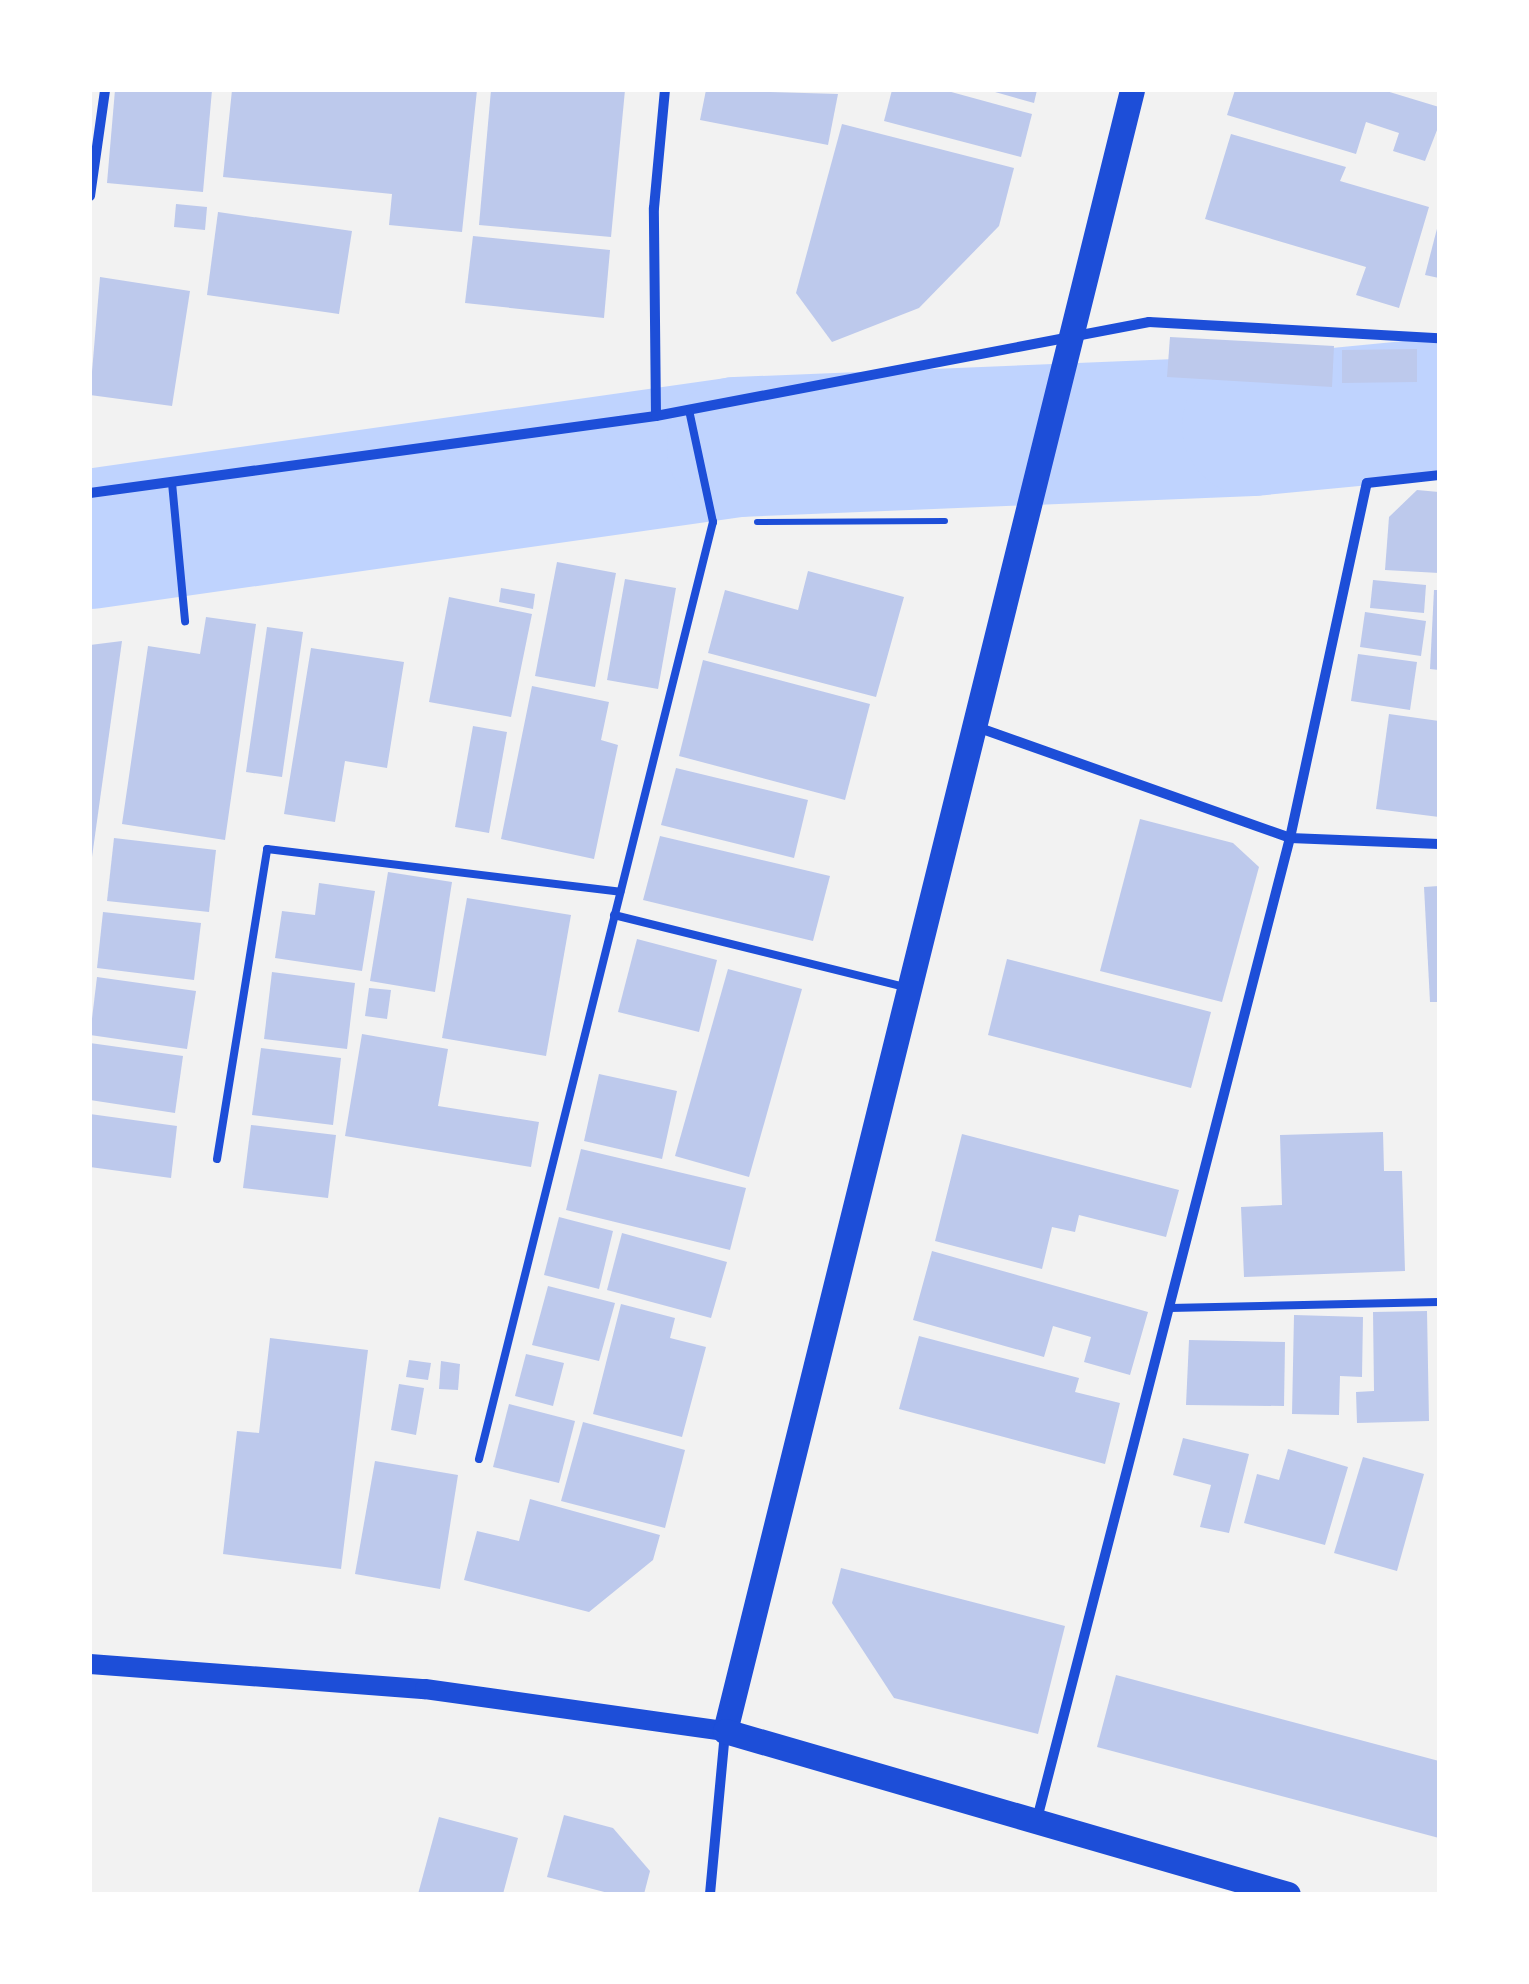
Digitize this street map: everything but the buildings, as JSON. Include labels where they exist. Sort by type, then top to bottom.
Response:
[{"type":"main road","points":[[724,1731],[974,725],[1006,580],[1057,400],[1132,90]]},
{"type":"main road","points":[[90,1664],[425,1689],[724,1731],[1288,1894]]},
{"type":"street","points":[[90,196],[105,90]]},
{"type":"street","points":[[656,416],[654,208],[665,90]]},
{"type":"street","points":[[90,494],[172,486],[656,416],[1068,342],[1149,322],[1439,338]]},
{"type":"street","points":[[1036,1821],[1290,838],[1367,482],[1439,475]]},
{"type":"street","points":[[974,725],[1290,838],[1439,844]]},
{"type":"street","points":[[710,1894],[724,1731]]},
{"type":"lane","points":[[478,1459],[714,522],[689,410]]},
{"type":"lane","points":[[172,486],[186,621]]},
{"type":"lane","points":[[217,1160],[267,849],[620,892]]},
{"type":"lane","points":[[614,915],[909,988]]},
{"type":"lane","points":[[1170,1308],[1439,1302]]},
{"type":"path","points":[[714,522],[945,521]]},
{"type":"waterway","points":[[90,539],[737,447],[1252,426],[1439,408]]}]
